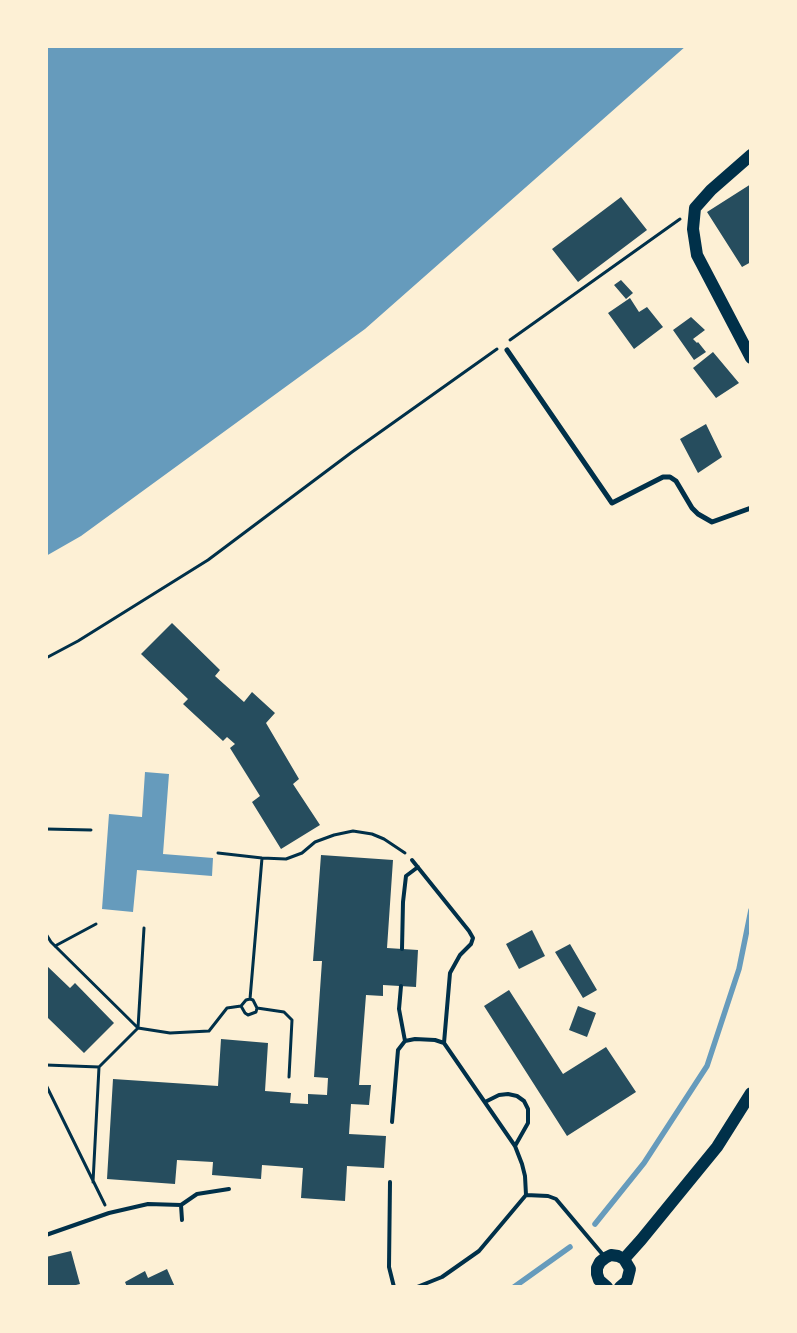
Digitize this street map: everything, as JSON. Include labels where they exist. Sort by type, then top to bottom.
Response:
[{"type":"main road","points":[[751,155],[711,190],[694,208],[693,229],[697,255],[751,358]]},
{"type":"main road","points":[[624,1259],[642,1240],[716,1147],[751,1093]]},
{"type":"main road","points":[[599,1285],[597,1268],[605,1258],[611,1255],[624,1259],[630,1270],[630,1276],[622,1286]]},
{"type":"street","points":[[507,350],[612,503],[663,477],[670,477],[676,480],[692,508],[712,522],[751,508]]},
{"type":"lane","points":[[412,860],[469,931],[472,938],[471,944],[460,955],[450,973],[444,1044]]},
{"type":"lane","points":[[402,949],[403,902],[406,876],[418,867]]},
{"type":"lane","points":[[401,986],[399,1010],[405,1042]]},
{"type":"lane","points":[[392,1122],[398,1050],[405,1042],[426,1039],[435,1040],[444,1044],[515,1146],[525,1176],[526,1195],[479,1251],[442,1277],[417,1287]]},
{"type":"lane","points":[[484,1102],[498,1095],[508,1094],[517,1096],[524,1101],[528,1109],[528,1122],[515,1146]]},
{"type":"lane","points":[[390,1182],[389,1267],[394,1287]]},
{"type":"lane","points":[[46,1235],[109,1212],[148,1204],[181,1205],[197,1194],[229,1189]]},
{"type":"lane","points":[[526,1195],[548,1196],[556,1199],[605,1258]]},
{"type":"lane","points":[[181,1205],[182,1220]]},
{"type":"path","points":[[46,658],[78,641],[208,560],[352,452],[694,208]]},
{"type":"path","points":[[46,829],[91,830]]},
{"type":"path","points":[[218,853],[286,859],[302,853],[315,842],[334,834],[354,831],[372,834],[384,839],[401,849],[412,860]]},
{"type":"path","points":[[250,999],[262,858]]},
{"type":"path","points":[[55,946],[96,924]]},
{"type":"path","points":[[93,1182],[99,1067],[138,1028],[144,928]]},
{"type":"path","points":[[46,934],[55,946],[138,1028],[170,1033],[209,1031],[228,1008],[241,1006],[246,1000],[250,999]]},
{"type":"path","points":[[250,999],[254,1000],[257,1008]]},
{"type":"path","points":[[241,1006],[244,1013],[248,1015],[256,1012],[257,1008]]},
{"type":"path","points":[[257,1008],[284,1012],[292,1020],[289,1077]]},
{"type":"path","points":[[46,1065],[99,1067]]},
{"type":"path","points":[[46,1085],[109,1212]]},
{"type":"water","points":[[46,46],[686,46],[365,329],[81,536],[46,556]]},
{"type":"water","points":[[145,772],[169,774],[163,854],[213,858],[212,876],[137,870],[133,912],[102,909],[109,814],[142,817]]},
{"type":"building","points":[[751,184],[751,262],[742,267],[707,212]]},
{"type":"building","points":[[621,197],[647,230],[578,282],[552,249]]},
{"type":"building","points":[[621,280],[633,293],[626,299],[614,285]]},
{"type":"building","points":[[630,298],[639,312],[647,307],[663,327],[634,349],[608,313]]},
{"type":"building","points":[[691,317],[705,330],[693,339],[706,352],[694,360],[673,330]]},
{"type":"building","points":[[713,352],[739,383],[716,398],[693,368]]},
{"type":"building","points":[[706,424],[722,457],[698,473],[680,439]]},
{"type":"building","points":[[172,623],[220,670],[215,676],[244,702],[252,692],[275,713],[266,723],[299,779],[293,784],[320,825],[281,849],[252,802],[260,796],[230,748],[235,744],[227,737],[223,741],[183,704],[188,699],[141,654]]},
{"type":"building","points":[[321,855],[393,860],[387,948],[418,950],[416,987],[383,985],[383,996],[366,995],[359,1085],[371,1085],[369,1105],[351,1104],[349,1134],[386,1136],[384,1168],[347,1166],[345,1201],[301,1198],[303,1168],[262,1165],[261,1179],[212,1175],[213,1162],[177,1160],[175,1184],[107,1179],[113,1079],[218,1086],[221,1039],[268,1043],[265,1091],[291,1093],[290,1103],[308,1104],[308,1094],[327,1095],[328,1078],[314,1077],[322,961],[313,961]]},
{"type":"building","points":[[532,930],[545,956],[519,969],[506,944]]},
{"type":"building","points":[[570,944],[597,990],[583,998],[555,952]]},
{"type":"building","points":[[46,965],[70,988],[75,983],[114,1023],[84,1053],[48,1018],[46,1020]]},
{"type":"building","points":[[509,990],[563,1074],[606,1047],[636,1092],[567,1136],[484,1006]]},
{"type":"building","points":[[578,1006],[596,1013],[587,1037],[569,1030]]},
{"type":"building","points":[[71,1251],[80,1284],[68,1287],[46,1286],[46,1257]]},
{"type":"building","points":[[167,1269],[175,1287],[127,1287],[125,1282],[145,1271],[148,1278]]},
{"type":"waterway","points":[[595,1224],[644,1163],[707,1066],[739,969],[751,910]]},
{"type":"waterway","points":[[514,1287],[570,1247]]}]
